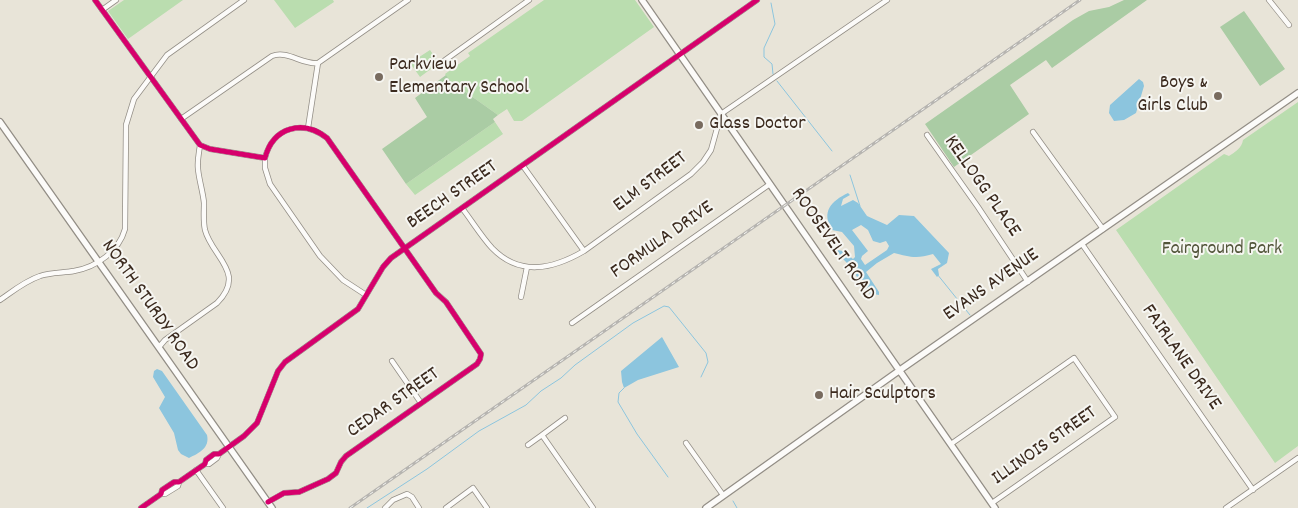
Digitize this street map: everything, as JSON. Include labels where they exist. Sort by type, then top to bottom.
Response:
[{"type":"street","points":[[95,0],[200,145],[210,149],[265,158]]},
{"type":"street","points":[[102,10],[116,0]]},
{"type":"street","points":[[0,300],[34,278],[48,274],[76,271],[98,262],[116,248],[121,241],[125,228],[126,124],[134,99],[167,55],[244,0]]},
{"type":"street","points":[[181,118],[272,56],[283,54],[307,62],[318,63],[408,0]]},
{"type":"street","points":[[441,63],[529,0]]},
{"type":"street","name":"ROOSEVELT ROAD","points":[[642,0],[993,505]]},
{"type":"street","name":"BEECH STREET","points":[[143,508],[161,494],[162,490],[174,482],[179,482],[205,464],[209,464],[217,458],[218,454],[244,436],[257,424],[278,371],[285,362],[354,313],[361,305],[383,267],[391,258],[757,0]]},
{"type":"street","points":[[722,114],[887,0]]},
{"type":"street","points":[[1269,0],[1289,25]]},
{"type":"street","points":[[308,128],[318,63]]},
{"type":"street","name":"EVANS AVENUE","points":[[706,508],[900,370],[1298,93]]},
{"type":"street","name":"ELM STREET","points":[[462,208],[487,243],[497,253],[508,260],[527,267],[552,266],[584,251],[691,174],[703,162],[711,150],[722,114]]},
{"type":"street","name":"NORTH STURDY ROAD","points":[[0,122],[272,508]]},
{"type":"street","points":[[366,295],[343,280],[320,256],[270,184],[264,168],[270,144],[281,134],[294,128],[308,128],[323,135],[331,143],[404,249]]},
{"type":"street","points":[[1033,132],[1103,229]]},
{"type":"street","name":"KELLOGG PLACE","points":[[927,135],[1028,282]]},
{"type":"street","points":[[159,347],[165,340],[217,303],[228,286],[228,274],[225,263],[210,243],[206,232],[204,201],[198,168],[200,145]]},
{"type":"street","points":[[523,166],[584,251]]},
{"type":"street","name":"FORMULA DRIVE","points":[[572,323],[770,184]]},
{"type":"street","name":"FAIRLANE DRIVE","points":[[1082,244],[1253,490]]},
{"type":"street","name":"CEDAR STREET","points":[[268,502],[284,493],[299,492],[332,477],[346,456],[477,364],[480,359],[479,351],[446,302],[436,293],[404,249]]},
{"type":"street","points":[[521,297],[527,267]]},
{"type":"street","name":"ILLINOIS STREET","points":[[951,444],[1074,358],[1115,417],[993,505]]},
{"type":"street","points":[[392,361],[421,403]]},
{"type":"street","points":[[528,445],[565,418]]},
{"type":"street","points":[[542,436],[593,508]]},
{"type":"street","points":[[686,443],[724,495]]},
{"type":"street","points":[[1226,508],[1298,458]]},
{"type":"street","points":[[196,470],[223,508]]},
{"type":"street","points":[[446,508],[472,488],[487,508]]},
{"type":"street","points":[[385,508],[393,500],[407,494],[412,497],[419,508]]},
{"type":"green space","points":[[124,0],[183,0],[128,39],[108,11]]},
{"type":"green space","points":[[274,0],[333,0],[334,2],[295,28]]},
{"type":"green space","points":[[544,0],[635,0],[654,27],[522,121],[514,121],[507,109],[498,115],[450,81],[445,74],[470,56],[468,53]]},
{"type":"green space","points":[[1124,0],[1147,0],[1052,68],[1046,60],[1010,85],[1029,114],[954,167],[925,124],[1073,20],[1089,11],[1109,7]]},
{"type":"green space","points":[[1244,11],[1285,69],[1260,86],[1220,27]]},
{"type":"green space","points":[[430,50],[439,63],[420,77],[410,63]]},
{"type":"green space","points":[[446,75],[450,81],[498,115],[493,119],[495,122],[406,184],[382,149],[427,117],[415,98]]},
{"type":"green space","name":"Fairground Park","points":[[1298,102],[1298,446],[1275,463],[1116,230],[1224,154],[1229,156],[1234,153],[1240,148],[1243,140]]},
{"type":"green space","points":[[495,122],[503,134],[415,195],[406,184]]},
{"type":"water","points":[[1139,79],[1143,82],[1144,86],[1136,113],[1124,120],[1114,121],[1109,113],[1110,105]]},
{"type":"water","points":[[848,193],[850,195],[843,199],[841,206],[853,200],[858,203],[867,216],[887,225],[899,215],[914,216],[949,253],[947,263],[938,269],[939,275],[937,277],[931,269],[941,264],[933,254],[913,257],[894,253],[866,272],[879,295],[868,293],[837,250],[843,251],[853,259],[855,257],[854,246],[842,232],[832,230],[827,218],[829,208],[833,203]],"holes":[[[861,225],[868,230],[873,241],[880,243],[886,241],[889,246],[887,250],[865,265],[861,259],[868,251],[852,230]]]},
{"type":"water","points":[[662,337],[679,367],[638,380],[624,388],[621,371]]},
{"type":"water","points":[[157,369],[162,371],[207,435],[205,447],[189,458],[178,450],[174,433],[159,408],[165,397],[153,377],[154,371]]},
{"type":"waterway","points":[[771,3],[775,24],[764,48],[764,57],[772,64],[773,74]]},
{"type":"waterway","points":[[777,81],[832,151]]},
{"type":"waterway","points":[[850,175],[860,206]]},
{"type":"waterway","points":[[937,274],[970,315]]},
{"type":"waterway","points":[[367,508],[427,469],[479,431],[526,405],[541,391],[633,323],[664,306],[669,307],[706,353],[708,362],[701,377]]},
{"type":"waterway","points":[[624,388],[619,393],[618,402],[637,434],[668,477]]},
{"type":"waterway","points":[[733,501],[737,508]]},
{"type":"railway","points":[[350,508],[1080,0]]},
{"type":"cycle path","points":[[95,0],[200,145],[210,149],[265,158],[269,147],[275,139],[290,129],[308,129],[318,132],[327,138],[436,293],[446,302],[481,354],[477,364],[346,456],[336,473],[328,479],[299,492],[284,493],[268,502]]},
{"type":"cycle path","points":[[141,508],[161,494],[162,490],[174,482],[179,482],[205,464],[206,460],[214,454],[219,454],[244,436],[257,423],[278,371],[285,362],[358,309],[383,267],[391,258],[757,0]]},
{"type":"place","name":"Parkview Elementary School","points":[[379,77]]},
{"type":"place","name":"Boys & Girls Club","points":[[1218,96]]},
{"type":"place","name":"Glass Doctor","points":[[699,125]]},
{"type":"place","name":"Hair Sculptors","points":[[819,395]]}]
